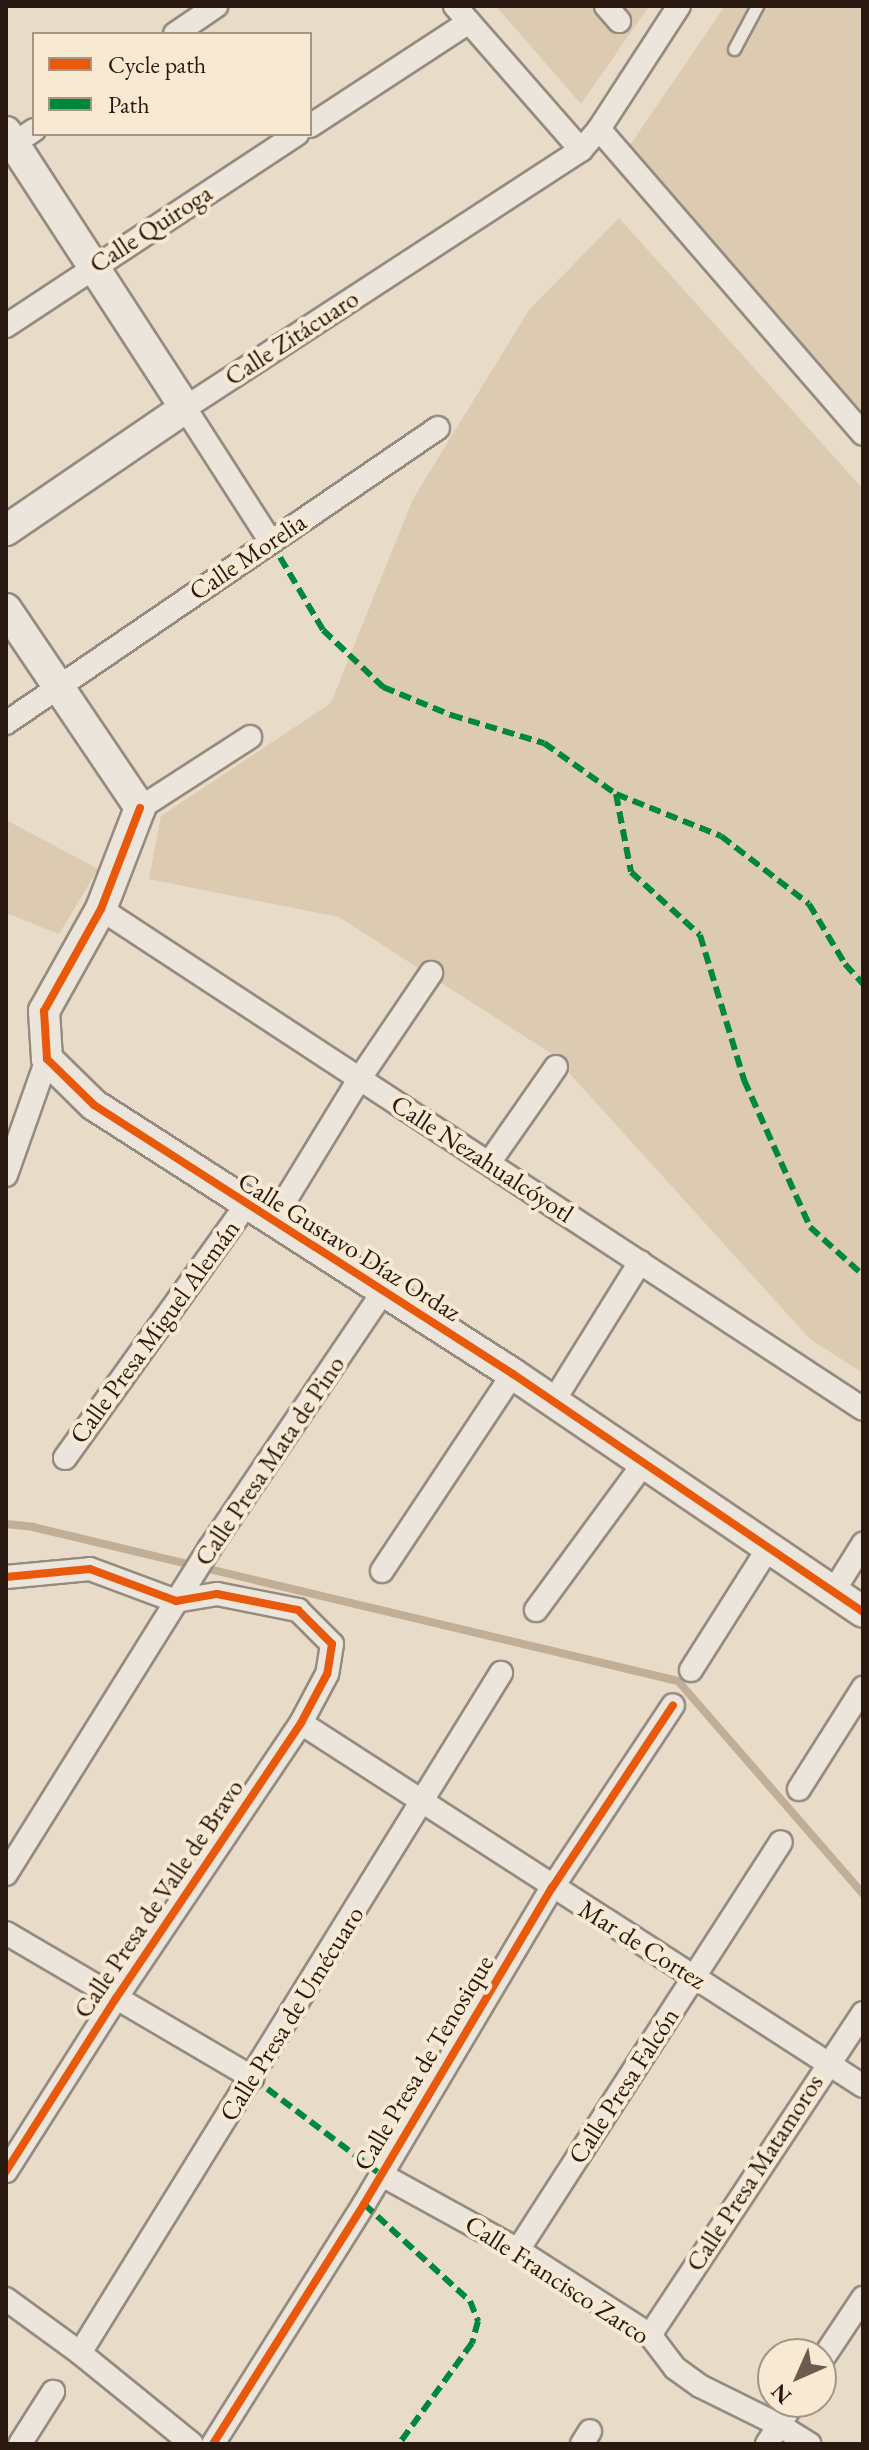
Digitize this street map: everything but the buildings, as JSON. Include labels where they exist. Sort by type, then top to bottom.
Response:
[{"type":"street","points":[[178,32],[216,6]]},
{"type":"street","name":"Calle Zitácuaro","points":[[6,530],[185,408],[581,150],[599,129],[679,6]]},
{"type":"street","points":[[312,125],[462,14],[581,150]]},
{"type":"street","points":[[599,129],[863,434]]},
{"type":"street","name":"Calle Quiroga","points":[[6,326],[294,136]]},
{"type":"street","points":[[15,139],[271,542]]},
{"type":"street","name":"Calle Morelia","points":[[6,723],[438,428]]},
{"type":"street","points":[[6,609],[140,808]]},
{"type":"street","points":[[6,1175],[47,1059],[44,1011],[101,909],[140,808],[250,737]]},
{"type":"street","name":"Calle Nezahualcóyotl","points":[[101,909],[863,1409]]},
{"type":"street","points":[[272,1222],[360,1078],[431,973]]},
{"type":"street","name":"Calle Gustavo Díaz Ordaz","points":[[47,1059],[94,1105],[513,1374],[863,1612]]},
{"type":"street","points":[[489,1163],[556,1067]]},
{"type":"street","name":"Calle Presa Miguel Alemán","points":[[65,1458],[246,1205]]},
{"type":"street","points":[[553,1402],[640,1262]]},
{"type":"street","name":"Calle Presa Mata de Pino","points":[[6,1874],[209,1549],[383,1292]]},
{"type":"street","points":[[382,1571],[513,1374]]},
{"type":"street","points":[[536,1610],[644,1463]]},
{"type":"street","points":[[833,1592],[863,1544]]},
{"type":"street","points":[[691,1670],[769,1547]]},
{"type":"street","points":[[6,1577],[90,1569],[176,1601]]},
{"type":"street","name":"Calle Presa de Valle de Bravo","points":[[6,2171],[116,1998],[301,1723],[327,1674],[332,1644],[298,1610],[217,1594],[176,1601]]},
{"type":"street","name":"Calle Presa de Umécuaro","points":[[80,2353],[501,1673]]},
{"type":"street","points":[[799,1789],[863,1688]]},
{"type":"street","name":"Calle Presa de Tenosique","points":[[213,2444],[552,1888],[673,1705]]},
{"type":"street","name":"Mar de Cortez","points":[[301,1723],[552,1888],[863,2086]]},
{"type":"street","name":"Calle Presa Falcón","points":[[518,2250],[781,1842]]},
{"type":"street","points":[[6,1933],[253,2078]]},
{"type":"street","name":"Calle Presa Matamoros","points":[[650,2335],[827,2063],[863,2013]]},
{"type":"street","name":"Calle Francisco Zarco","points":[[380,2174],[518,2250],[650,2335],[675,2368],[700,2386],[779,2425],[809,2444]]},
{"type":"street","points":[[836,2338],[863,2298]]},
{"type":"street","points":[[6,2299],[80,2353],[192,2444]]},
{"type":"street","points":[[20,2444],[53,2392]]},
{"type":"street","points":[[767,2444],[784,2418]]},
{"type":"lane","points":[[734,49],[757,6]]},
{"type":"shaded area","points":[[496,6],[649,6],[581,104]]},
{"type":"shaded area","points":[[725,6],[863,6],[863,418],[628,148]]},
{"type":"shaded area","points":[[619,218],[863,489],[863,1373],[810,1339],[552,1054],[339,917],[149,879],[161,816],[331,703],[413,499],[529,310]]},
{"type":"shaded area","points":[[6,820],[98,869],[59,934],[6,913]]},
{"type":"waterway","points":[[6,1524],[33,1527],[678,1681],[863,1894]]},
{"type":"marked path","points":[[271,542],[323,630],[383,687],[451,715],[544,743],[616,794],[721,836],[809,904],[845,964],[863,984]]},
{"type":"marked path","points":[[616,794],[631,872],[700,935],[744,1080],[810,1227],[863,1275]]},
{"type":"marked path","points":[[253,2078],[380,2174]]},
{"type":"marked path","points":[[364,2204],[470,2301],[478,2321],[472,2343],[399,2444]]},
{"type":"cycle path","points":[[140,808],[101,909],[44,1011],[47,1059],[94,1105],[513,1374],[863,1612]]},
{"type":"cycle path","points":[[6,1577],[90,1569],[176,1601],[217,1594],[298,1610],[332,1644],[327,1674],[301,1723],[116,1998],[6,2171]]},
{"type":"cycle path","points":[[213,2444],[364,2204],[552,1888],[673,1705]]}]
